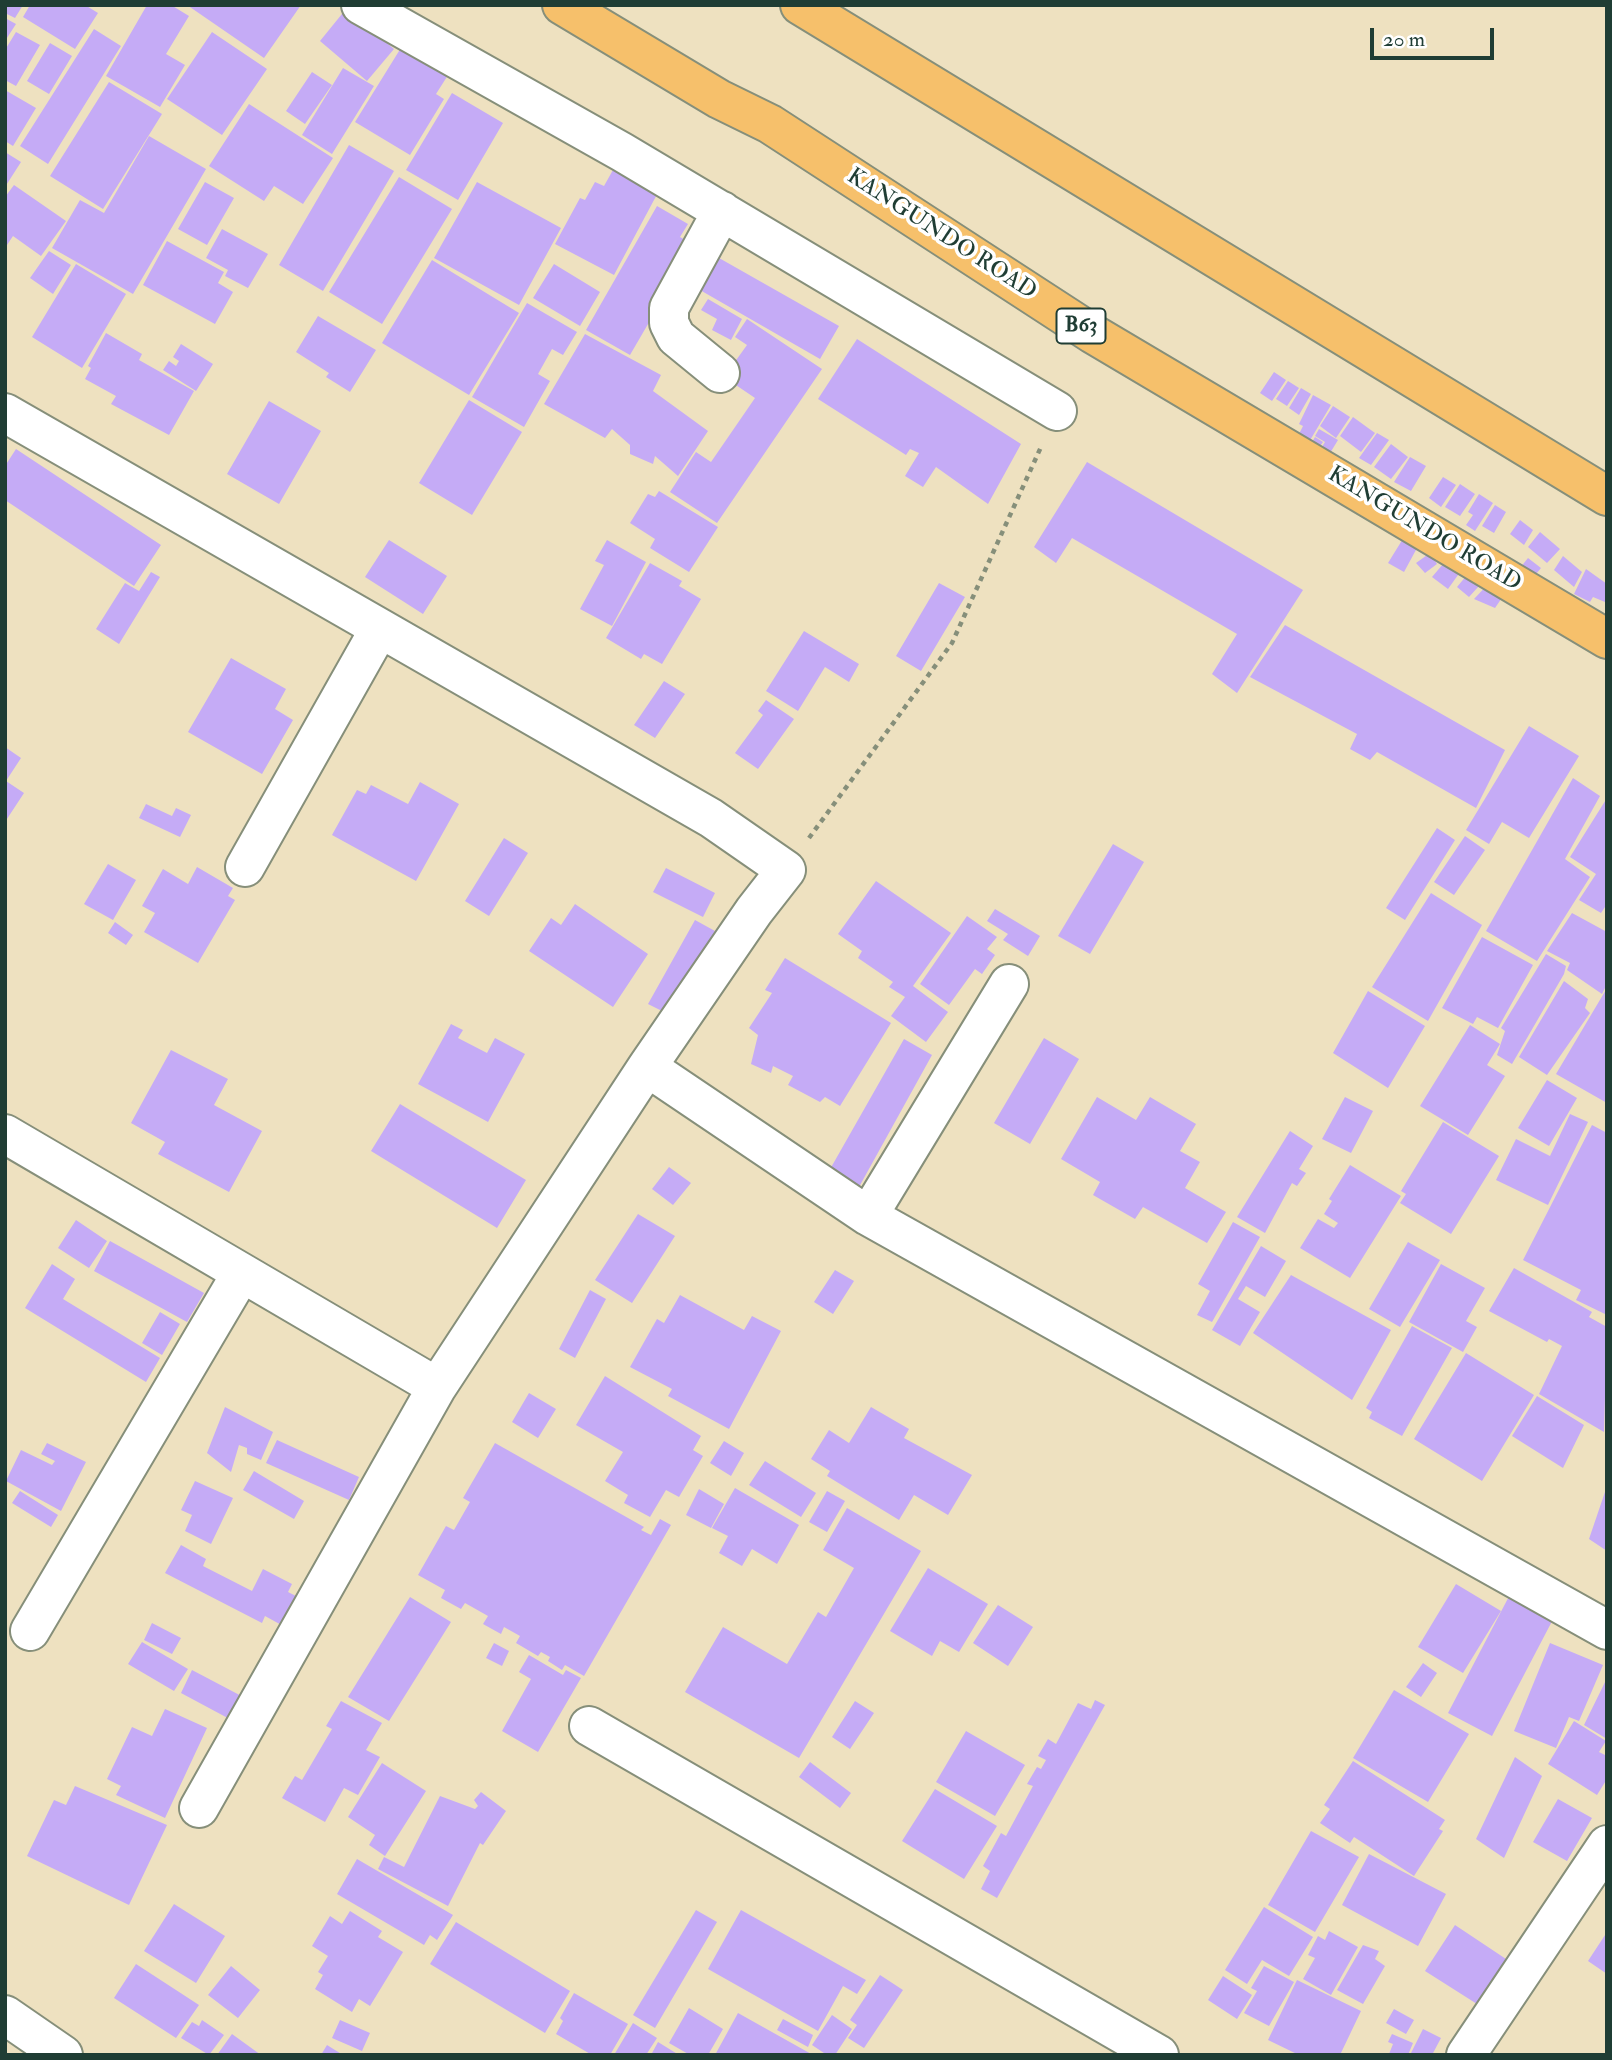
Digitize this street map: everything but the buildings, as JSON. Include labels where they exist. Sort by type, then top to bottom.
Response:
[{"type":"highway","name":"KANGUNDO ROAD","points":[[562,5],[719,99],[769,124],[1093,334],[1607,639]]},
{"type":"highway","points":[[800,5],[1607,496]]},
{"type":"street","points":[[361,5],[722,211],[1057,411]]},
{"type":"street","points":[[720,373],[676,337],[669,323],[669,307],[722,211]]},
{"type":"street","points":[[5,413],[711,818],[786,870],[754,911],[647,1067],[438,1387],[199,1808]]},
{"type":"street","points":[[245,867],[380,628]]},
{"type":"street","points":[[868,1216],[1009,984]]},
{"type":"street","points":[[647,1067],[868,1216],[1607,1630]]},
{"type":"street","points":[[5,1134],[438,1387]]},
{"type":"street","points":[[30,1632],[241,1274]]},
{"type":"street","points":[[589,1726],[1160,2055]]},
{"type":"street","points":[[1466,2055],[1607,1845]]},
{"type":"street","points":[[5,2015],[64,2055]]},
{"type":"path","points":[[786,870],[952,643],[1057,411]]}]
